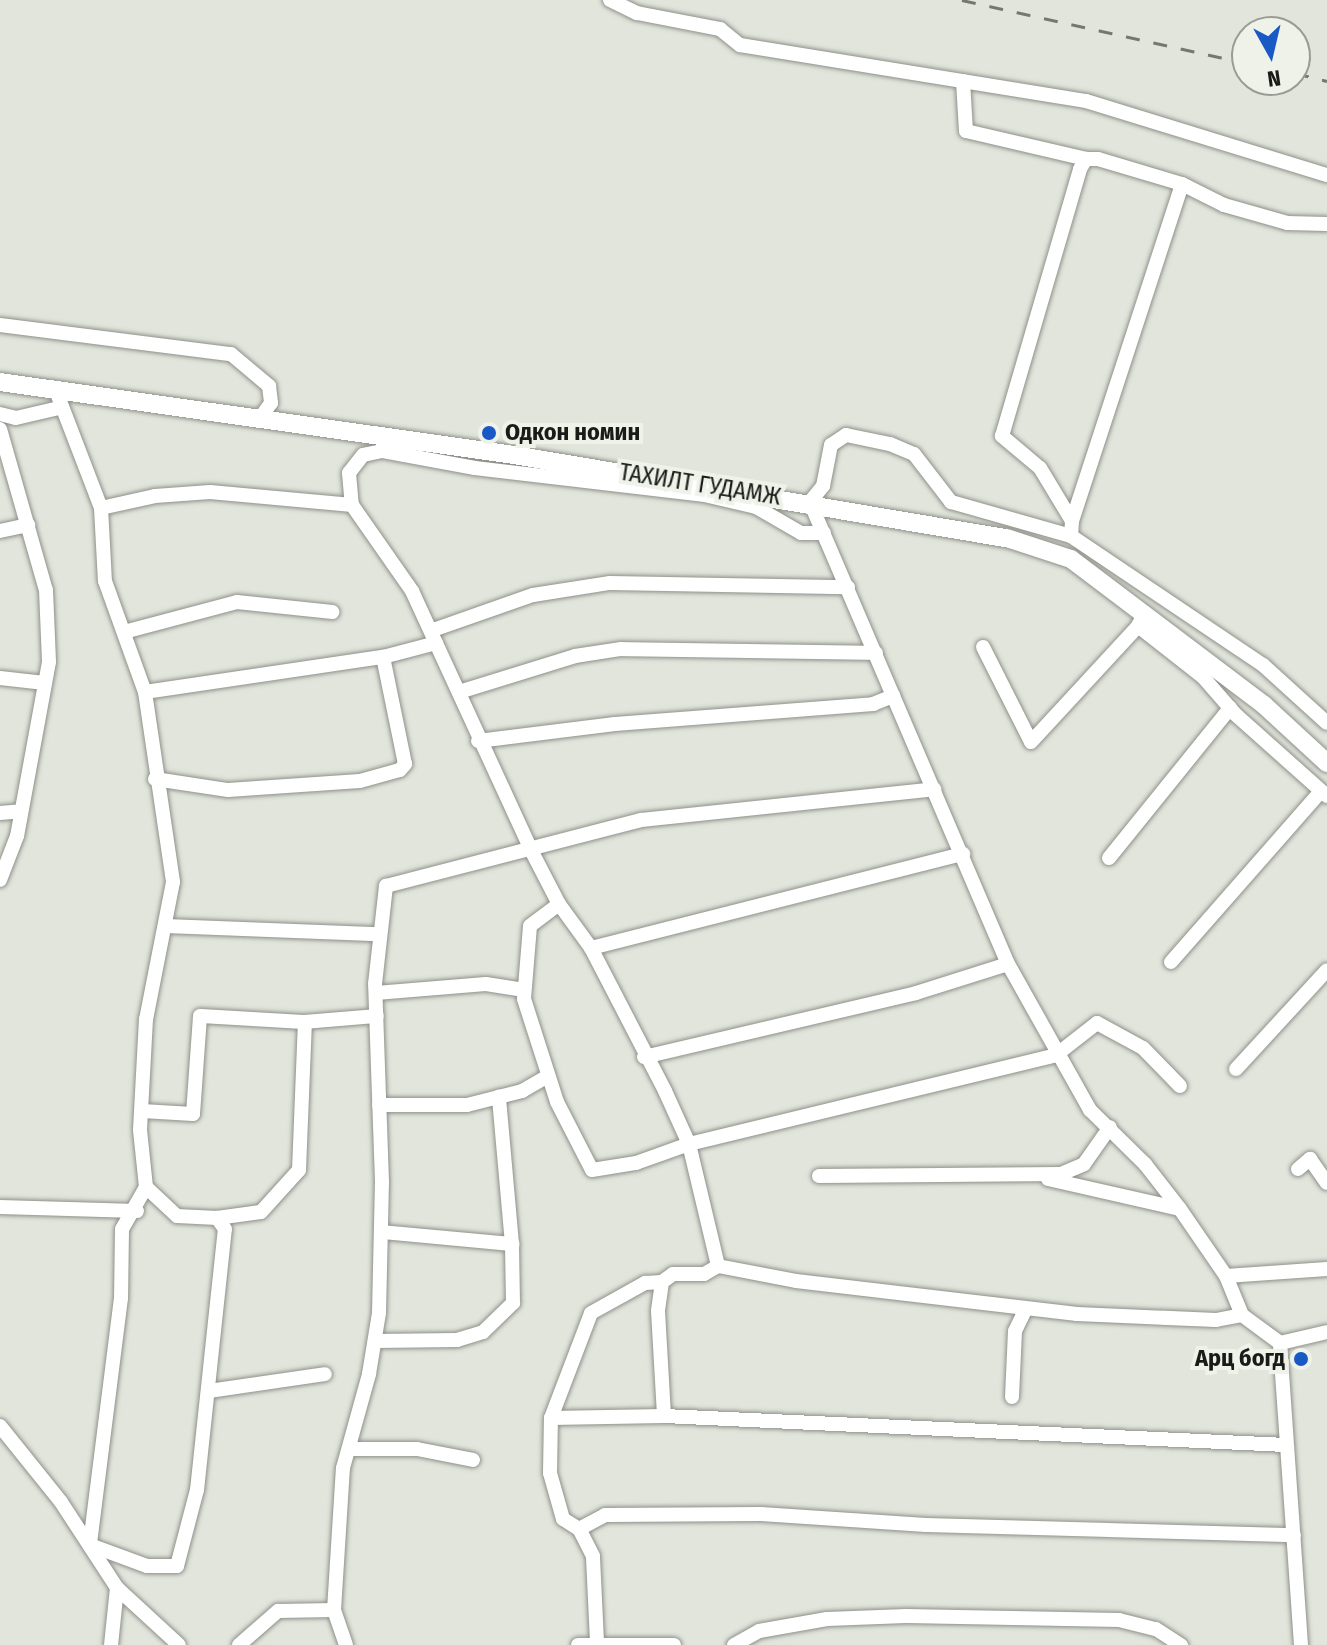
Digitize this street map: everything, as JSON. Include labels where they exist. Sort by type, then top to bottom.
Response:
[{"type":"main road","name":"ТАХИЛТ ГУДАМЖ","points":[[0,382],[261,417],[399,447],[810,502],[1007,538],[1071,559],[1141,620],[1264,705],[1327,763]]},
{"type":"street","points":[[610,0],[637,13],[720,29],[740,45],[1086,101],[1327,175]]},
{"type":"street","points":[[963,81],[966,131],[1182,184],[1224,205],[1287,223],[1327,224]]},
{"type":"street","points":[[1072,521],[1040,468],[1002,436],[1086,159]]},
{"type":"street","points":[[1071,536],[1072,521],[1182,184]]},
{"type":"street","points":[[0,325],[231,354],[269,386],[271,403],[261,417]]},
{"type":"street","points":[[55,388],[59,408],[101,508],[105,581],[145,692],[155,779],[172,863],[166,926],[147,1004],[142,1111],[146,1187],[137,1211],[122,1229],[121,1298],[90,1545]]},
{"type":"street","points":[[0,414],[16,418],[59,408]]},
{"type":"street","points":[[0,429],[6,468],[28,525],[46,590],[45,683],[21,811],[0,880]]},
{"type":"street","points":[[1327,723],[1263,665],[1071,536],[951,502],[914,454],[863,436],[846,435],[831,445],[823,486],[810,502],[1008,964],[1056,1055],[1090,1110],[1110,1127],[1180,1209],[1226,1276],[1242,1315],[1280,1343],[1327,1332]]},
{"type":"street","points":[[399,447],[363,455],[352,464],[352,505],[412,591],[478,741],[531,850],[559,904],[591,948],[689,1144],[718,1266]]},
{"type":"street","points":[[511,462],[571,481],[705,495],[756,507],[801,533],[824,533]]},
{"type":"street","points":[[101,508],[155,496],[210,492],[352,505]]},
{"type":"street","points":[[0,531],[28,525]]},
{"type":"street","points":[[145,692],[383,657],[533,595],[610,583],[848,587]]},
{"type":"street","points":[[124,632],[237,602],[332,612]]},
{"type":"street","points":[[983,647],[1031,742],[1141,620],[1203,677],[1230,708],[1324,794],[1171,962]]},
{"type":"street","points":[[459,692],[575,656],[621,649],[876,653]]},
{"type":"street","points":[[155,779],[228,790],[360,781],[400,770],[405,764],[383,657]]},
{"type":"street","points":[[0,678],[45,683]]},
{"type":"street","points":[[478,741],[615,724],[873,704],[893,696]]},
{"type":"street","points":[[1109,858],[1230,708]]},
{"type":"street","points":[[346,1645],[334,1610],[343,1468],[351,1449],[375,1341],[382,1232],[376,993],[383,894],[393,882],[531,850],[641,820],[934,789]]},
{"type":"street","points":[[0,813],[21,811]]},
{"type":"street","points":[[591,948],[963,854]]},
{"type":"street","points":[[559,904],[530,926],[523,990],[548,1076],[575,1144],[592,1170],[636,1163],[689,1144],[1056,1055],[1103,1019],[1143,1048],[1180,1086]]},
{"type":"street","points":[[166,926],[378,934]]},
{"type":"street","points":[[644,1057],[916,993],[1008,964]]},
{"type":"street","points":[[1236,1069],[1327,970]]},
{"type":"street","points":[[376,993],[486,984],[523,990]]},
{"type":"street","points":[[142,1111],[193,1114],[200,1016],[305,1022],[377,1016]]},
{"type":"street","points":[[146,1187],[177,1216],[217,1218],[261,1212],[299,1170],[305,1022]]},
{"type":"street","points":[[379,1105],[467,1105],[499,1097],[548,1076]]},
{"type":"street","points":[[375,1341],[457,1340],[483,1332],[513,1303],[512,1244],[499,1097]]},
{"type":"street","points":[[819,1176],[1042,1177],[1075,1172],[1110,1127]]},
{"type":"street","points":[[1298,1169],[1310,1159],[1327,1183]]},
{"type":"street","points":[[1042,1177],[1103,1196],[1180,1209]]},
{"type":"street","points":[[0,1207],[137,1211]]},
{"type":"street","points":[[90,1545],[147,1566],[177,1566],[197,1490],[209,1391],[225,1229],[217,1218]]},
{"type":"street","points":[[382,1232],[512,1244]]},
{"type":"street","points":[[597,1642],[593,1556],[579,1529],[563,1519],[550,1473],[551,1418],[591,1313],[645,1283],[662,1282],[673,1274],[704,1274],[718,1266],[796,1281],[1026,1308],[1168,1320],[1242,1315]]},
{"type":"street","points":[[1226,1276],[1327,1269]]},
{"type":"street","points":[[662,1282],[658,1311],[664,1416]]},
{"type":"street","points":[[1012,1397],[1015,1331],[1026,1308]]},
{"type":"street","points":[[1280,1343],[1301,1645]]},
{"type":"street","points":[[209,1391],[325,1374]]},
{"type":"street","points":[[551,1418],[664,1416],[1285,1445]]},
{"type":"street","points":[[0,1426],[90,1545],[117,1588],[179,1645]]},
{"type":"street","points":[[351,1449],[417,1449],[473,1460]]},
{"type":"street","points":[[579,1529],[605,1515],[761,1514],[926,1525],[1294,1535]]},
{"type":"street","points":[[111,1645],[117,1588]]},
{"type":"street","points":[[239,1645],[278,1611],[334,1610]]},
{"type":"street","points":[[734,1645],[759,1631],[827,1619],[906,1616],[1119,1620],[1156,1629],[1181,1645]]},
{"type":"street","points":[[578,1645],[597,1642],[674,1645]]},
{"type":"railway","points":[[962,0],[1231,59]]},
{"type":"railway","points":[[1311,77],[1327,81]]},
{"type":"place","name":"Одкон номин","points":[[489,433]]},
{"type":"place","name":"Арц богд","points":[[1301,1359]]}]
